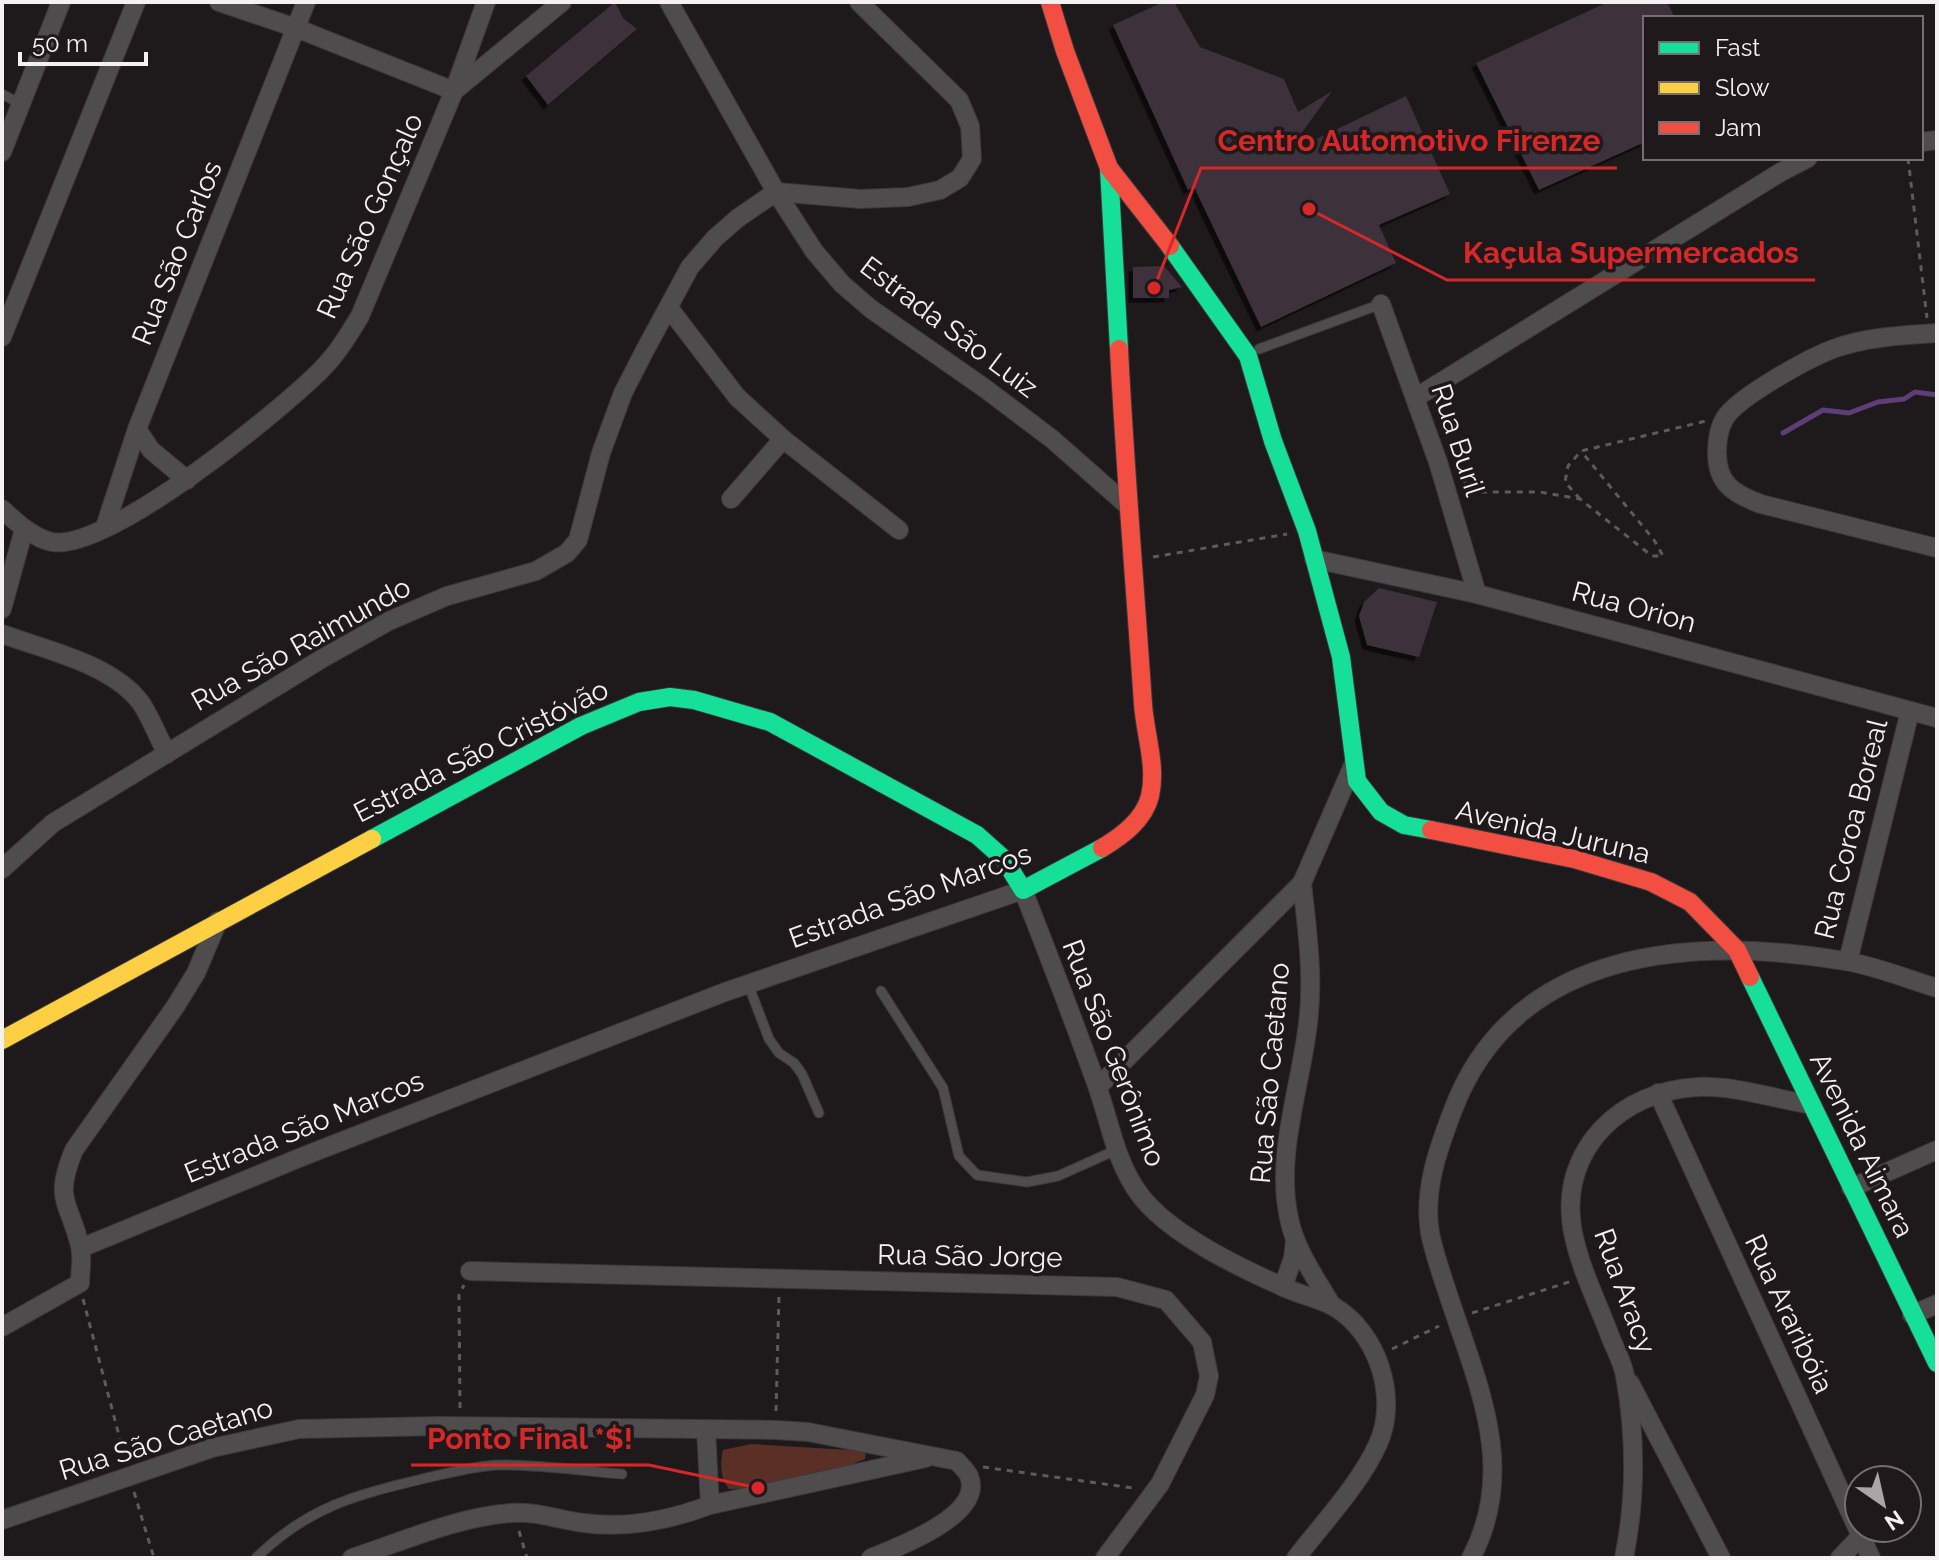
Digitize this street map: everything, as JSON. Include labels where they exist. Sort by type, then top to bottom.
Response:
[{"type":"street","points":[[2,152],[61,2]]},
{"type":"street","points":[[2,337],[136,2]]},
{"type":"street","points":[[219,2],[296,28],[454,91],[486,2]]},
{"type":"street","name":"Rua São Carlos","points":[[105,527],[137,429],[306,2]]},
{"type":"street","name":"Rua São Gonçalo","points":[[2,509],[24,529],[53,542],[88,535],[140,510],[187,480],[284,404],[343,345],[360,316],[454,91],[562,2]]},
{"type":"street","name":"Estrada São Luiz","points":[[669,2],[776,192],[814,251],[842,284],[871,309],[1052,439],[1127,505]]},
{"type":"street","points":[[776,192],[861,199],[908,197],[940,190],[960,178],[972,159],[970,126],[959,100],[859,2]]},
{"type":"street","points":[[1050,2],[1109,168],[1197,281],[1248,356],[1273,441],[1307,531],[1341,657],[1354,763],[1302,883],[1098,1087]]},
{"type":"street","points":[[1415,398],[1804,160]]},
{"type":"street","name":"Estrada São Marcos","points":[[81,1248],[318,1151],[748,984],[1023,890],[1132,828],[1146,808],[1152,782],[1143,712],[1136,560],[1127,505],[1109,168]]},
{"type":"street","name":"Rua São Raimundo","points":[[2,869],[53,823],[389,621],[447,596],[536,571],[567,553],[578,540],[601,453],[623,393],[690,267],[715,238],[776,192]]},
{"type":"street","name":"Rua Buril","points":[[1381,304],[1438,462],[1477,594]]},
{"type":"street","points":[[669,308],[722,380],[783,439],[899,530]]},
{"type":"street","points":[[1933,334],[1866,341],[1834,348],[1799,365],[1751,395],[1725,416],[1717,437],[1717,468],[1725,485],[1739,496],[1937,548]]},
{"type":"street","points":[[137,429],[151,450],[187,480]]},
{"type":"street","points":[[731,499],[783,439]]},
{"type":"street","points":[[2,609],[24,529]]},
{"type":"street","name":"Rua Orion","points":[[1314,559],[1477,594],[1937,718]]},
{"type":"street","points":[[2,634],[109,674],[130,690],[142,705],[167,754]]},
{"type":"street","name":"Estrada São Cristóvão","points":[[2,1040],[581,726],[639,702],[670,697],[694,700],[770,722],[885,783],[995,848],[1011,866],[1023,890]]},
{"type":"street","name":"Rua Coroa Boreal","points":[[1848,961],[1910,711]]},
{"type":"street","name":"Avenida Juruna","points":[[1354,763],[1357,781],[1367,797],[1381,812],[1404,825],[1574,859],[1651,882],[1690,902],[1737,950]]},
{"type":"street","name":"Rua São Caetano","points":[[1302,883],[1311,969],[1308,1023],[1285,1165],[1288,1216],[1295,1240],[1332,1306]]},
{"type":"street","name":"Rua São Gerônimo","points":[[1023,890],[1098,1087],[1116,1150],[1126,1175],[1142,1198],[1190,1239],[1283,1287],[1332,1306],[1350,1319],[1376,1357],[1385,1381],[1387,1412],[1378,1444],[1361,1472],[1296,1558]]},
{"type":"street","points":[[2,1327],[80,1283],[81,1248],[64,1200],[63,1176],[92,1124],[196,973],[218,921]]},
{"type":"street","points":[[1471,1558],[1484,1533],[1493,1491],[1494,1459],[1488,1424],[1430,1232],[1430,1188],[1436,1153],[1458,1095],[1486,1046],[1520,1012],[1560,986],[1597,968],[1649,956],[1737,950],[1848,961],[1937,988]]},
{"type":"street","name":"Avenida Aimara","points":[[1737,950],[1937,1363]]},
{"type":"street","name":"Rua Aracy","points":[[1624,1558],[1632,1515],[1634,1462],[1625,1373],[1587,1277],[1572,1228],[1571,1199],[1577,1165],[1590,1140],[1640,1099],[1658,1093],[1699,1087],[1812,1105]]},
{"type":"street","name":"Rua Araribóia","points":[[1658,1093],[1843,1497]]},
{"type":"street","points":[[1851,1188],[1937,1150]]},
{"type":"street","points":[[1283,1287],[1295,1240]]},
{"type":"street","name":"Rua São Jorge","points":[[470,1271],[1117,1287],[1166,1300],[1202,1342],[1209,1376],[1205,1395],[1154,1491],[1105,1558]]},
{"type":"street","points":[[1912,1315],[1937,1304]]},
{"type":"street","points":[[1625,1373],[1721,1558]]},
{"type":"street","name":"Rua São Caetano","points":[[2,1520],[212,1448],[299,1429],[460,1426],[776,1430],[808,1432],[959,1464]]},
{"type":"street","points":[[706,1430],[710,1505]]},
{"type":"street","points":[[352,1558],[444,1527],[513,1512],[547,1514],[607,1526],[639,1524],[710,1505],[933,1457]]},
{"type":"street","points":[[871,1558],[904,1545],[962,1509],[970,1493],[969,1476],[959,1464]]},
{"type":"lane","points":[[2,94],[21,104]]},
{"type":"lane","points":[[1259,349],[1381,304]]},
{"type":"lane","points":[[748,984],[769,1039],[802,1074],[819,1113]]},
{"type":"lane","points":[[881,991],[943,1088],[959,1156],[977,1175],[1027,1182],[1058,1176],[1116,1150]]},
{"type":"lane","points":[[256,1558],[279,1536],[305,1518],[355,1495],[463,1469],[498,1465],[622,1474]]},
{"type":"path","points":[[1908,160],[1933,334]]},
{"type":"path","points":[[1581,451],[1654,540],[1663,556],[1652,556],[1580,499],[1565,482],[1568,466],[1581,451],[1725,416]]},
{"type":"path","points":[[1438,462],[1479,492],[1540,492],[1580,499]]},
{"type":"path","points":[[1136,560],[1307,531]]},
{"type":"path","points":[[460,1426],[459,1295],[470,1271]]},
{"type":"path","points":[[1376,1357],[1456,1318],[1587,1277]]},
{"type":"path","points":[[776,1430],[780,1279]]},
{"type":"path","points":[[80,1283],[89,1327],[154,1558]]},
{"type":"path","points":[[959,1464],[1154,1491]]},
{"type":"path","points":[[513,1512],[527,1558]]},
{"type":"shaded area","points":[[751,1444],[866,1451],[865,1459],[815,1476],[763,1487],[729,1489],[722,1471],[723,1450]]},
{"type":"building","points":[[615,2],[623,18],[637,29],[548,105],[526,76]]},
{"type":"building","points":[[1163,2],[1174,2],[1200,47],[1284,79],[1298,112],[1332,91],[1287,153],[1406,96],[1450,194],[1379,225],[1396,263],[1261,327],[1194,187],[1188,190],[1113,25]]},
{"type":"building","points":[[1608,2],[1667,2],[1674,16],[1643,16],[1643,143],[1539,190],[1476,63]]},
{"type":"building","points":[[1164,266],[1182,287],[1169,290],[1169,298],[1133,298],[1133,267]]},
{"type":"building","points":[[1379,588],[1437,602],[1419,657],[1367,645],[1359,616],[1364,602]]},
{"type":"waterway","points":[[1783,433],[1823,410],[1849,413],[1878,402],[1904,399],[1915,392],[1937,395]]},
{"type":"traffic: fast","points":[[1109,168],[1119,349]]},
{"type":"traffic: fast","points":[[1170,246],[1248,356],[1273,441],[1307,531],[1341,657],[1357,781],[1381,812],[1404,825],[1431,830]]},
{"type":"traffic: fast","points":[[372,839],[581,726],[639,702],[670,697],[694,700],[770,722],[977,835],[1004,859],[1023,890],[1102,848]]},
{"type":"traffic: fast","points":[[1750,977],[1937,1363]]},
{"type":"traffic: slow","points":[[2,1040],[372,839]]},
{"type":"traffic: jam","points":[[1050,2],[1109,168],[1170,246]]},
{"type":"traffic: jam","points":[[1102,848],[1124,833],[1143,813],[1152,785],[1143,704],[1119,349]]},
{"type":"traffic: jam","points":[[1431,830],[1574,859],[1651,882],[1690,902],[1737,950],[1750,977]]},
{"type":"place","name":"Kaçula Supermercados","points":[[1309,209]]},
{"type":"place","name":"Centro Automotivo Firenze","points":[[1154,288]]},
{"type":"place","name":"Ponto Final *$!","points":[[758,1488]]}]
